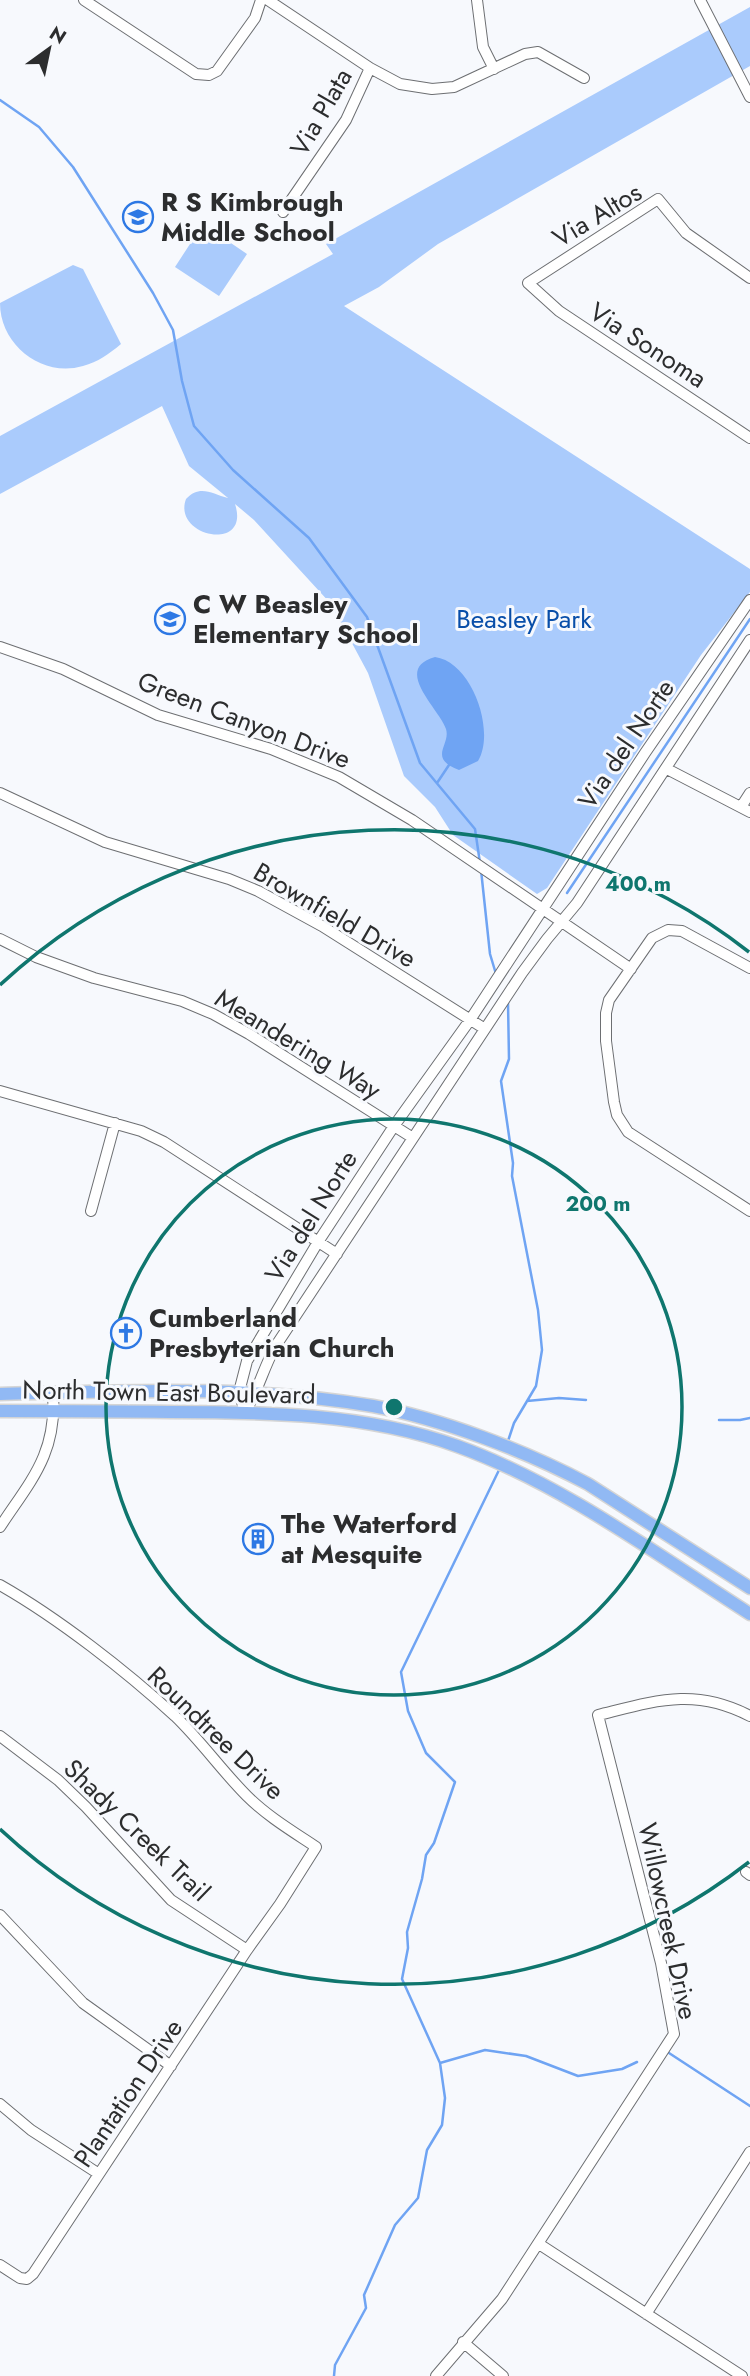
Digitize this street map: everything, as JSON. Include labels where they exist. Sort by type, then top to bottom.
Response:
[{"type":"main road","name":"North Town East Boulevard","points":[[0,1395],[239,1392],[373,1406],[406,1414],[542,1460],[588,1484],[750,1588]]},
{"type":"main road","name":"North Town East Boulevard","points":[[0,1411],[245,1412],[335,1420],[405,1432],[469,1451],[530,1478],[598,1517],[750,1614]]},
{"type":"main road","points":[[405,1432],[406,1414]]},
{"type":"street","points":[[84,0],[196,74],[209,75],[217,71],[255,19],[261,0]]},
{"type":"street","points":[[268,0],[370,68],[400,84],[432,89],[454,87],[525,54],[538,52],[584,78]]},
{"type":"street","points":[[477,0],[483,47],[494,69]]},
{"type":"street","points":[[700,0],[750,97]]},
{"type":"street","name":"Via Plata","points":[[283,212],[346,120],[370,68]]},
{"type":"street","name":"Via Altos","points":[[528,283],[658,199],[686,233],[750,278]]},
{"type":"street","name":"Via Sonoma","points":[[528,283],[559,311],[750,438]]},
{"type":"street","name":"Via del Norte","points":[[239,1392],[247,1361],[318,1242],[394,1126],[485,998],[630,776],[750,600]]},
{"type":"street","name":"Via del Norte","points":[[245,1412],[257,1394],[263,1369],[275,1348],[522,973],[577,903],[750,640]]},
{"type":"street","name":"Green Canyon Drive","points":[[0,647],[63,668],[158,715],[271,749],[316,766],[384,802],[544,909]]},
{"type":"street","points":[[667,769],[745,810],[750,793]]},
{"type":"street","name":"Brownfield Drive","points":[[0,793],[105,842],[229,879],[258,891],[322,926],[485,1029]]},
{"type":"street","points":[[544,909],[631,969]]},
{"type":"street","points":[[750,968],[682,931],[668,930],[653,938],[609,1000],[606,1013],[606,1041],[617,1115],[628,1132],[750,1211]]},
{"type":"street","name":"Meandering Way","points":[[0,939],[36,957],[94,978],[182,1001],[213,1014],[413,1138]]},
{"type":"street","points":[[0,1091],[115,1123],[164,1142],[337,1254]]},
{"type":"street","points":[[91,1211],[115,1123]]},
{"type":"street","points":[[239,1392],[245,1412]]},
{"type":"street","points":[[0,1527],[44,1459],[52,1430],[53,1393]]},
{"type":"street","name":"Roundtree Drive","points":[[0,1585],[99,1653],[167,1709],[247,1797],[316,1847],[281,1904]]},
{"type":"street","name":"Willowcreek Drive","points":[[436,2376],[502,2299],[674,2034],[662,1963],[598,1715],[681,1698],[711,1700],[750,1716]]},
{"type":"street","name":"Shady Creek Trail","points":[[0,1736],[58,1780],[171,1900],[247,1950]]},
{"type":"street","name":"Plantation Drive","points":[[0,2265],[20,2278],[27,2279],[33,2274],[247,1950],[281,1904]]},
{"type":"street","points":[[0,1915],[92,2010],[171,2066]]},
{"type":"street","points":[[0,2104],[31,2130],[99,2174]]},
{"type":"street","points":[[646,2314],[750,2152]]},
{"type":"street","points":[[539,2245],[742,2376]]},
{"type":"street","points":[[463,2342],[503,2376]]},
{"type":"green space","name":"Beasley Park","points":[[750,7],[750,66],[438,244],[379,287],[344,306],[750,569],[750,592],[701,655],[547,888],[537,894],[453,835],[435,807],[404,776],[368,673],[331,604],[254,520],[235,504],[237,519],[232,529],[223,534],[211,534],[190,523],[185,512],[186,499],[191,494],[206,491],[228,498],[189,466],[162,406],[0,494],[0,436],[333,254],[326,244]]},
{"type":"green space","points":[[203,224],[247,254],[219,296],[175,267]]},
{"type":"green space","points":[[73,265],[83,269],[121,344],[103,357],[83,366],[53,367],[26,355],[15,345],[2,318],[0,303]]},
{"type":"shaded area","points":[[435,657],[460,671],[470,684],[482,716],[483,748],[478,761],[459,770],[444,761],[442,751],[446,729],[418,680],[418,670],[423,663]]},
{"type":"waterway","points":[[0,100],[39,127],[73,167],[153,293],[173,330],[182,381],[194,426],[233,470],[309,538],[367,617],[420,763],[475,829],[480,863]]},
{"type":"waterway","points":[[567,893],[750,619]]},
{"type":"waterway","points":[[437,783],[449,765]]},
{"type":"waterway","points":[[481,870],[490,954],[496,974]]},
{"type":"waterway","points":[[508,1002],[509,1059],[501,1081],[513,1163],[512,1176],[538,1310],[542,1350],[536,1386],[514,1423],[508,1441]]},
{"type":"waterway","points":[[527,1401],[559,1398],[586,1400]]},
{"type":"waterway","points":[[719,1420],[750,1418]]},
{"type":"waterway","points":[[334,2376],[335,2365],[366,2308],[364,2295],[395,2225],[418,2198],[427,2150],[442,2125],[445,2098],[440,2063],[402,1979],[408,1948],[407,1932],[426,1855],[434,1843],[455,1782],[426,1753],[408,1711],[401,1672],[500,1468]]},
{"type":"waterway","points":[[440,2063],[485,2050],[526,2056],[578,2076],[622,2069],[637,2062]]},
{"type":"waterway","points":[[669,2053],[750,2106]]},
{"type":"place","name":"R S Kimbrough Middle School","points":[[138,217]]},
{"type":"place","name":"C W Beasley Elementary School","points":[[170,619]]},
{"type":"place","name":"Cumberland Presbyterian Church","points":[[126,1333]]},
{"type":"place","name":"The Waterford at Mesquite","points":[[258,1539]]}]
